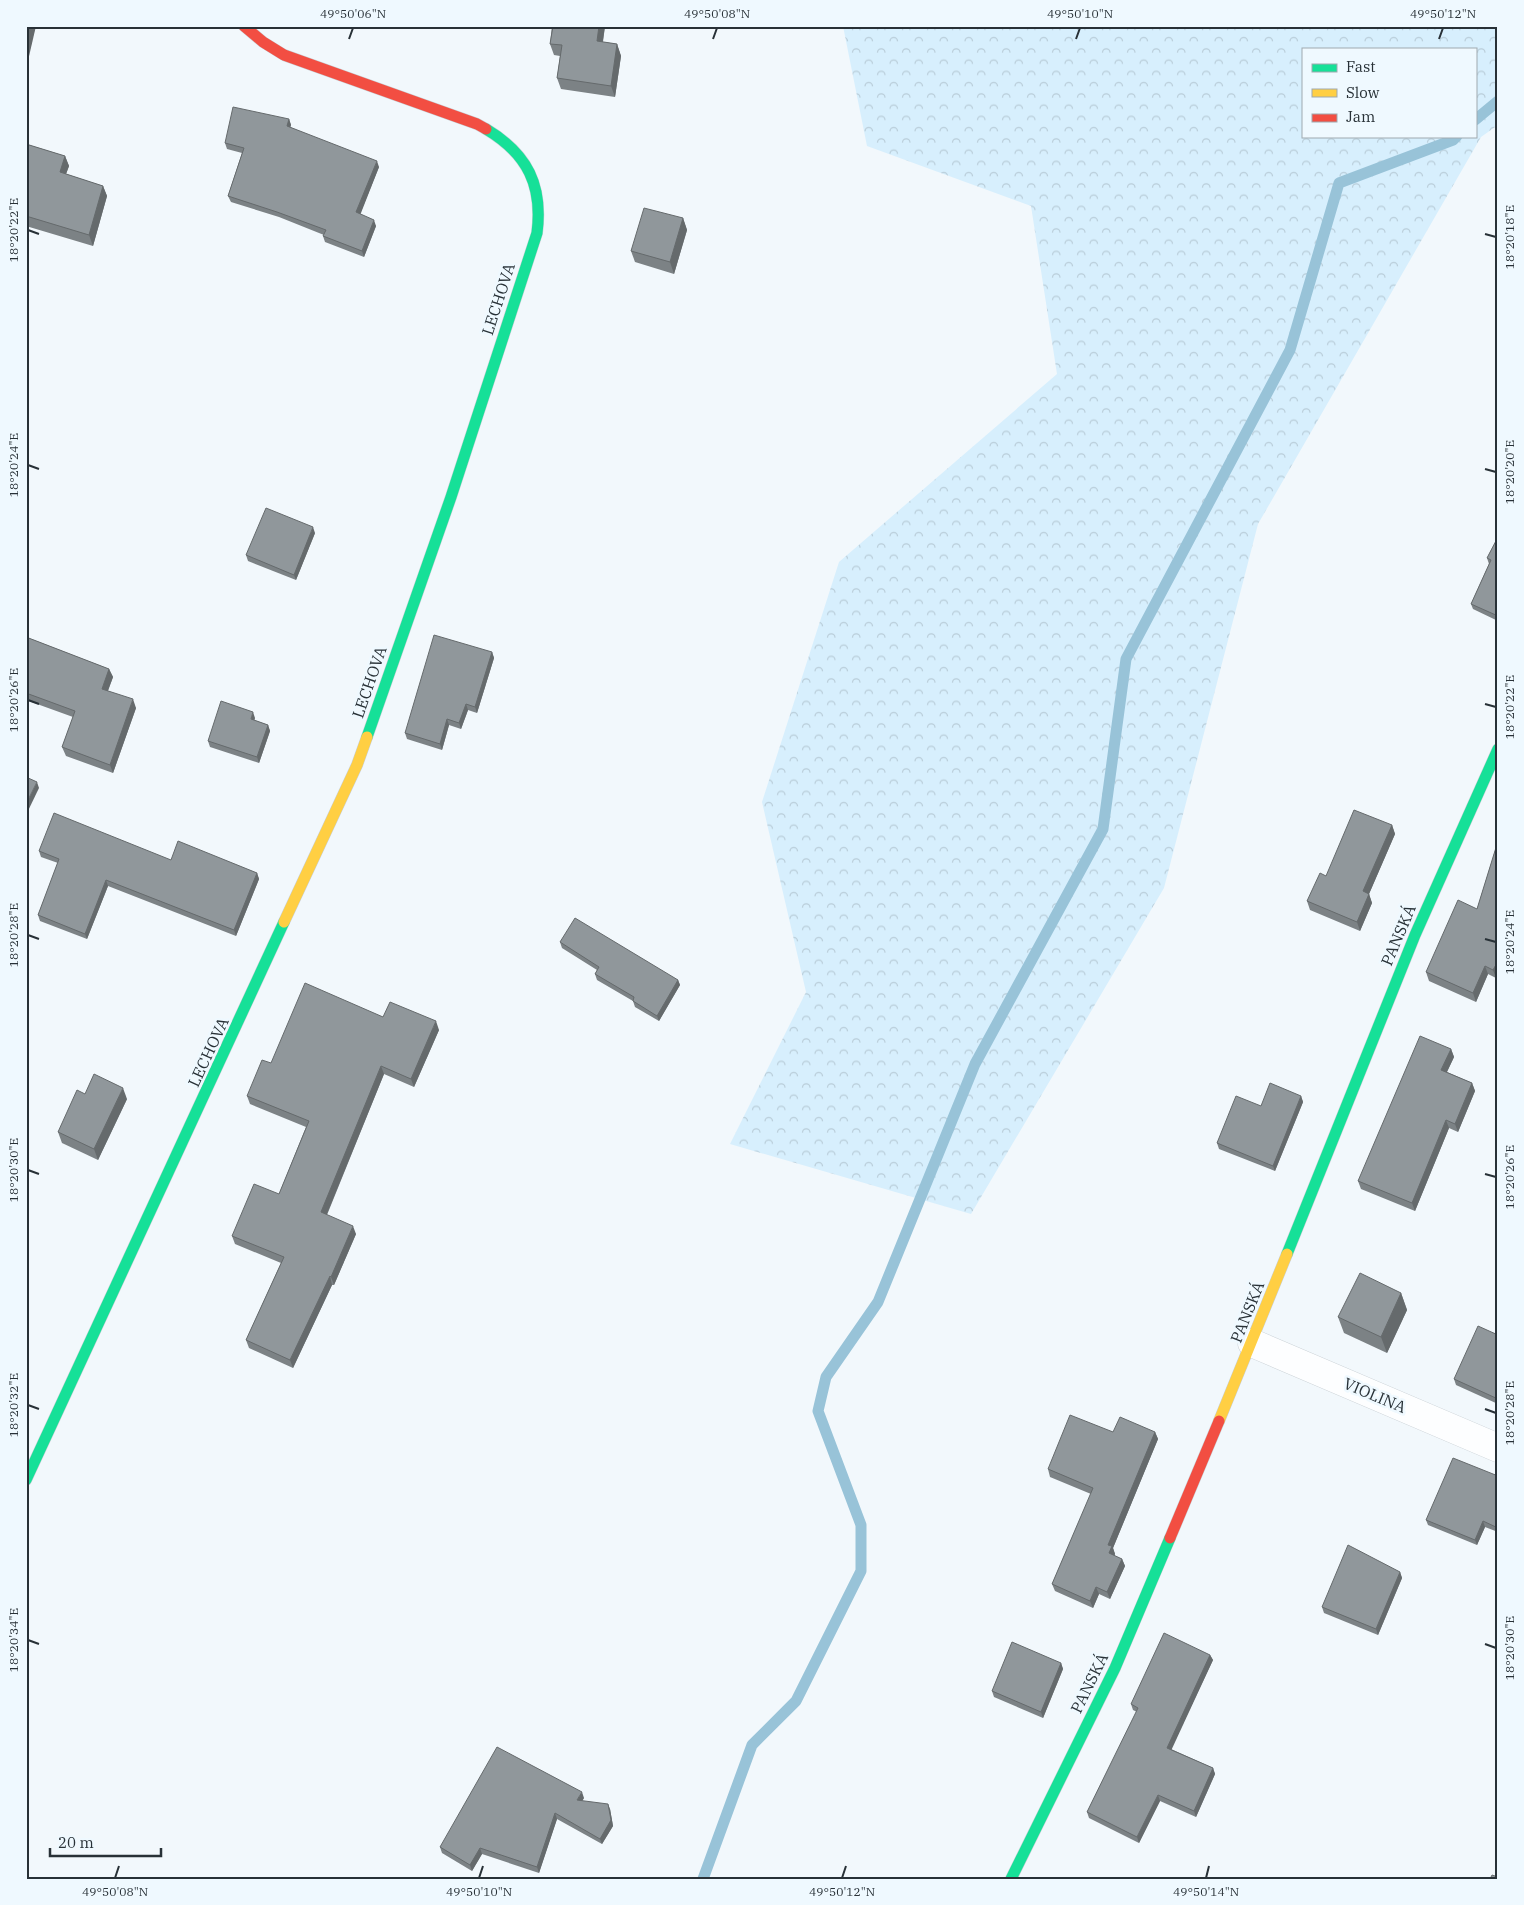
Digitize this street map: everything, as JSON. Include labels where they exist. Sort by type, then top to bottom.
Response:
[{"type":"street","name":"LECHOVA","points":[[26,1480],[357,765],[451,498],[537,233],[539,207],[536,185],[527,166],[513,148],[496,134],[477,124],[284,55],[267,46],[244,26]]},
{"type":"street","name":"PANSKÁ","points":[[1011,1879],[1115,1668],[1252,1343],[1332,1138],[1415,935],[1498,749]]},
{"type":"street","name":"VIOLINA","points":[[1252,1343],[1498,1448]]},
{"type":"green space","points":[[843,26],[1498,26],[1498,125],[1481,137],[1258,524],[1164,888],[971,1214],[730,1144],[806,992],[762,802],[839,562],[1057,374],[1031,206],[867,146]]},
{"type":"building","points":[[26,26],[29,26],[26,38]]},
{"type":"building","points":[[553,26],[599,26],[597,41],[617,44],[611,86],[557,78],[562,45],[550,44]]},
{"type":"building","points":[[233,107],[289,119],[287,126],[377,161],[356,212],[374,220],[362,251],[323,236],[326,230],[228,196],[244,148],[225,143]]},
{"type":"building","points":[[26,144],[65,156],[60,172],[103,186],[89,235],[26,216]]},
{"type":"building","points":[[644,208],[683,218],[670,262],[631,251]]},
{"type":"building","points":[[266,508],[313,527],[294,575],[246,555]]},
{"type":"building","points":[[1498,537],[1498,616],[1471,604],[1491,560],[1487,558]]},
{"type":"building","points":[[434,635],[492,652],[475,707],[466,704],[459,723],[447,719],[440,744],[405,733]]},
{"type":"building","points":[[26,637],[109,669],[102,689],[133,699],[110,765],[62,747],[75,711],[26,693]]},
{"type":"building","points":[[221,701],[253,712],[251,719],[268,725],[257,757],[208,741]]},
{"type":"building","points":[[26,777],[37,782],[26,804]]},
{"type":"building","points":[[1354,810],[1392,825],[1363,891],[1369,894],[1357,922],[1307,901],[1320,873],[1326,876]]},
{"type":"building","points":[[54,813],[171,860],[178,841],[257,873],[234,930],[106,880],[85,934],[38,915],[59,859],[39,851]]},
{"type":"building","points":[[1498,841],[1498,961],[1493,970],[1485,966],[1473,993],[1426,972],[1458,900],[1477,909]]},
{"type":"building","points":[[575,918],[678,980],[657,1016],[633,1001],[634,997],[595,974],[599,967],[560,942]]},
{"type":"building","points":[[305,983],[383,1017],[390,1002],[436,1021],[411,1079],[381,1066],[321,1212],[353,1226],[331,1277],[290,1360],[246,1340],[284,1257],[232,1236],[254,1184],[279,1194],[309,1121],[247,1096],[262,1060],[271,1063]]},
{"type":"building","points":[[1420,1036],[1451,1049],[1441,1070],[1472,1083],[1455,1124],[1446,1120],[1412,1203],[1358,1181]]},
{"type":"building","points":[[94,1074],[123,1088],[94,1149],[58,1132],[77,1090],[85,1094]]},
{"type":"building","points":[[1270,1083],[1301,1096],[1273,1166],[1217,1143],[1236,1096],[1261,1106]]},
{"type":"building","points":[[1360,1273],[1401,1293],[1381,1337],[1338,1317]]},
{"type":"building","points":[[1478,1326],[1498,1335],[1498,1399],[1454,1379]]},
{"type":"building","points":[[1070,1415],[1113,1432],[1120,1417],[1155,1432],[1108,1545],[1112,1546],[1109,1553],[1122,1559],[1107,1592],[1096,1587],[1090,1601],[1052,1584],[1093,1488],[1048,1469]]},
{"type":"building","points":[[1453,1458],[1498,1476],[1498,1528],[1483,1521],[1475,1540],[1426,1520]]},
{"type":"building","points":[[1348,1545],[1400,1572],[1376,1629],[1322,1607]]},
{"type":"building","points":[[1164,1633],[1210,1655],[1167,1748],[1213,1768],[1194,1811],[1158,1795],[1137,1837],[1087,1812],[1138,1708],[1131,1704]]},
{"type":"building","points":[[1012,1642],[1061,1663],[1041,1712],[992,1691]]},
{"type":"building","points":[[497,1747],[582,1792],[577,1800],[608,1804],[611,1820],[600,1839],[555,1813],[537,1867],[480,1848],[470,1865],[440,1847]]},
{"type":"building","points":[[1492,1875],[1498,1877],[1498,1879],[1490,1879]]},
{"type":"waterway","points":[[1476,119],[1498,101]]},
{"type":"waterway","points":[[703,1879],[752,1745],[796,1701],[861,1571],[861,1525],[818,1411],[826,1377],[878,1302],[975,1064],[1103,829],[1126,659],[1290,350],[1339,183],[1455,138]]},
{"type":"traffic: fast","points":[[367,737],[451,497],[537,233],[537,200],[535,186],[530,173],[513,149],[486,129]]},
{"type":"traffic: fast","points":[[1287,1254],[1415,935],[1498,749]]},
{"type":"traffic: fast","points":[[26,1480],[284,922]]},
{"type":"traffic: fast","points":[[1011,1879],[1115,1668],[1170,1538]]},
{"type":"traffic: slow","points":[[284,922],[357,765],[367,737]]},
{"type":"traffic: slow","points":[[1219,1421],[1287,1254]]},
{"type":"traffic: jam","points":[[244,26],[263,42],[284,55],[477,124],[486,129]]},
{"type":"traffic: jam","points":[[1170,1538],[1219,1421]]}]
